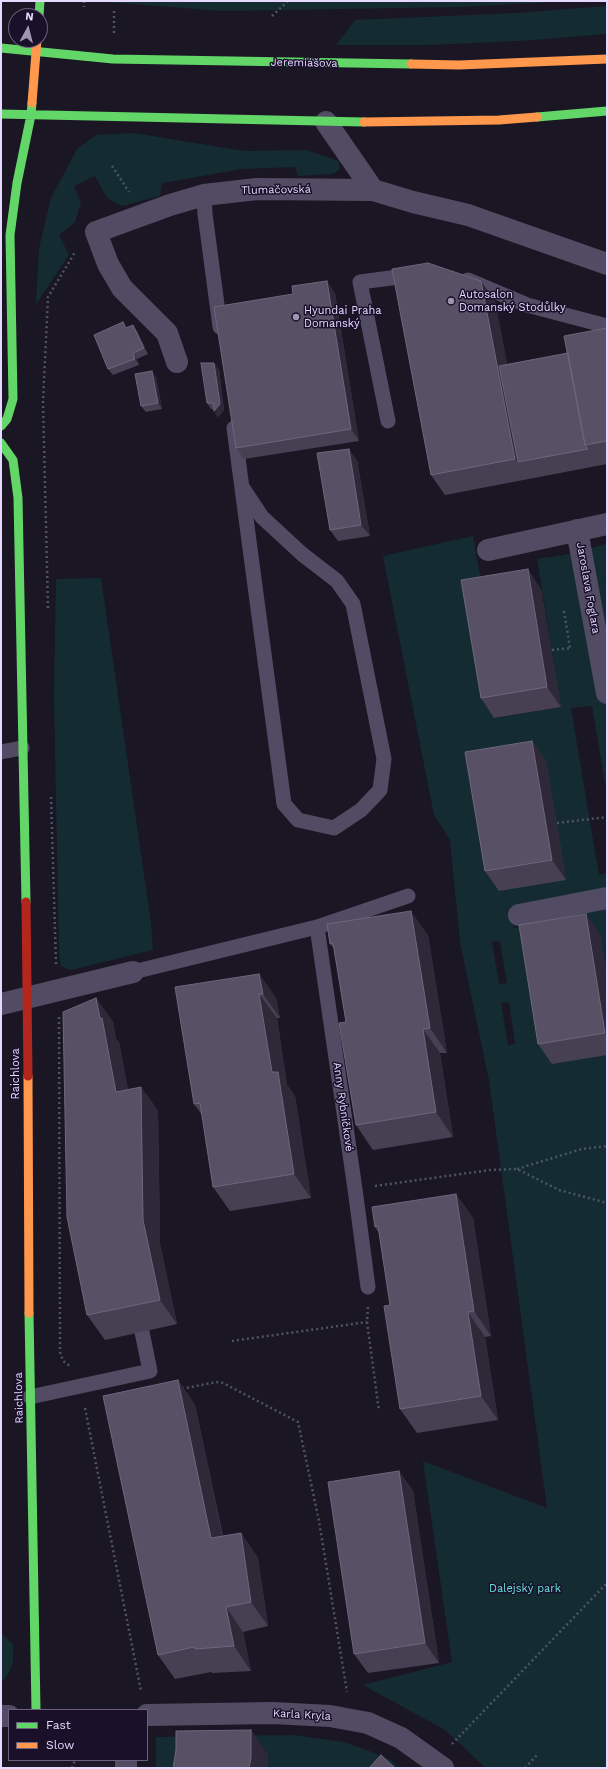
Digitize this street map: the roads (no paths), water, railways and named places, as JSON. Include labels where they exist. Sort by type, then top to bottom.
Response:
[{"type":"street","name":"Jeremiášova","points":[[1,48],[113,60],[450,65],[607,59]]},
{"type":"street","points":[[1,426],[7,419],[13,399],[10,235],[17,183],[31,115],[36,48]]},
{"type":"street","points":[[1,114],[326,122],[499,120],[607,111]]},
{"type":"street","points":[[326,122],[373,190]]},
{"type":"street","name":"Tlumačovská","points":[[177,362],[167,333],[122,288],[108,264],[96,232],[144,214],[204,195],[257,189],[373,190],[468,216],[607,264]]},
{"type":"street","name":"Raichlova","points":[[1,443],[13,460],[18,498],[28,998],[30,1397],[36,1709]]},
{"type":"street","name":"Jaroslava Foglara","points":[[488,550],[607,524]]},
{"type":"street","name":"Jaroslava Foglara","points":[[577,530],[607,693]]},
{"type":"street","points":[[519,915],[607,898]]},
{"type":"street","points":[[1,1004],[133,972]]},
{"type":"street","name":"Karla Kryla","points":[[145,1706],[330,1716],[368,1723],[446,1758]]},
{"type":"lane","points":[[204,195],[205,214],[222,339]]},
{"type":"lane","points":[[388,421],[360,282],[431,272]]},
{"type":"lane","points":[[454,274],[527,305],[607,326]]},
{"type":"lane","points":[[232,417],[284,804],[298,820],[334,828],[361,810],[380,790],[384,759],[353,604],[337,581],[302,554],[262,517],[242,487]]},
{"type":"lane","points":[[1,752],[22,748]]},
{"type":"lane","points":[[133,972],[317,927],[408,896]]},
{"type":"lane","name":"Anny Rybníčkové","points":[[317,927],[356,1189],[368,1287]]},
{"type":"lane","points":[[30,1397],[150,1371],[142,1332]]},
{"type":"place","name":"Autosalon Domanský Stodůlky","points":[[451,301]]},
{"type":"place","name":"Hyundai Praha Domanský","points":[[296,317]]},
{"type":"park label","name":"Dalejský park","points":[[525,1589]]}]
